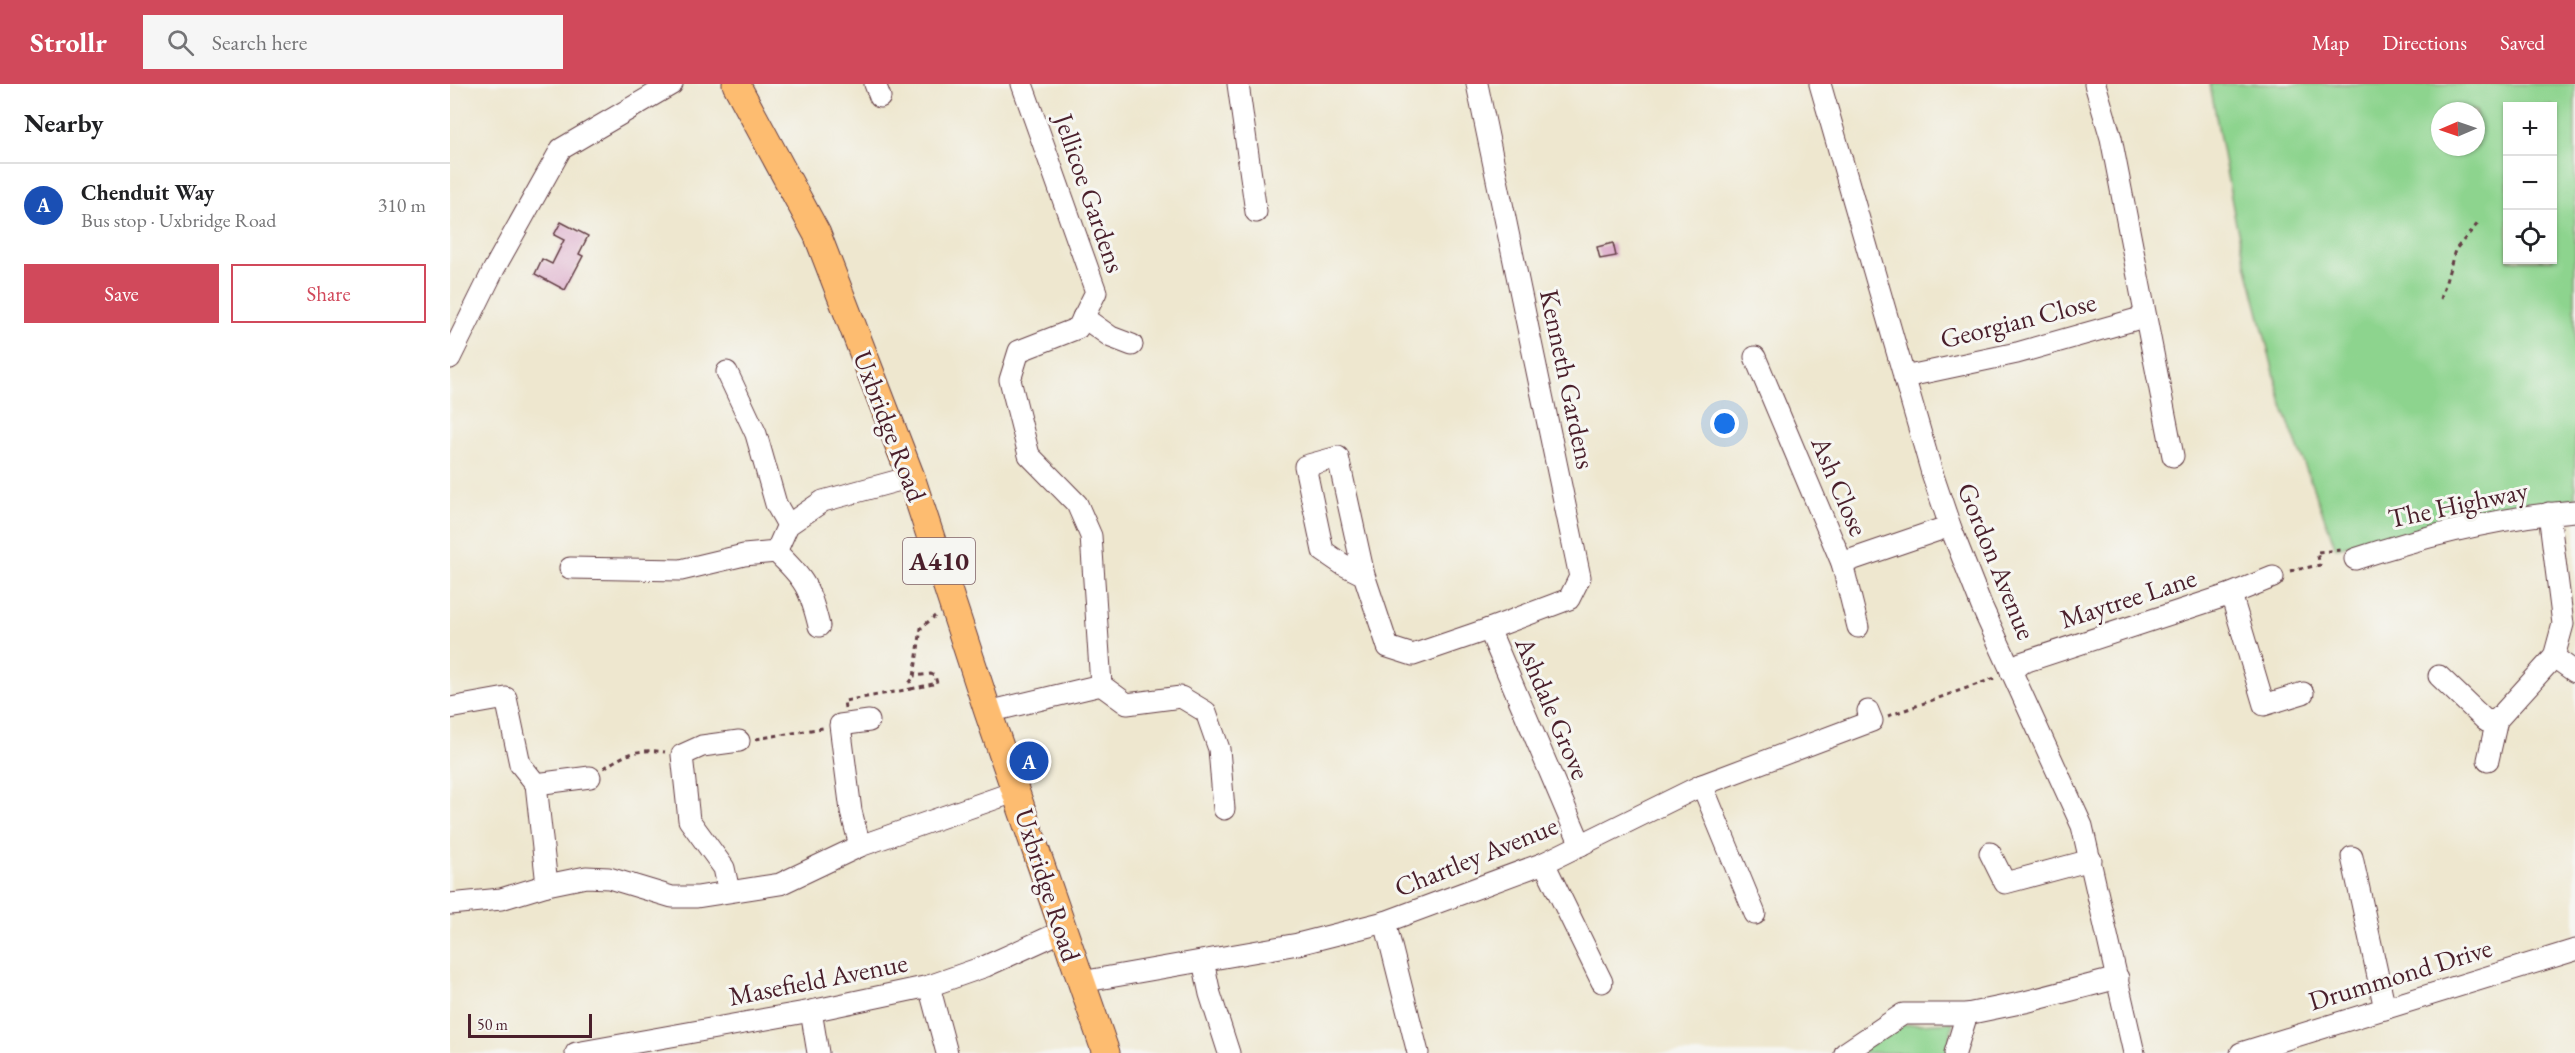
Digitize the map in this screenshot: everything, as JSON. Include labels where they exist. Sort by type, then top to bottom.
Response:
[{"type":"main road","name":"Uxbridge Road","points":[[736,84],[817,234],[911,477],[988,712],[1106,1053]]},
{"type":"street","points":[[450,358],[494,269],[561,149],[672,84]]},
{"type":"street","name":"Jellicoe Gardens","points":[[1022,84],[1096,292],[1078,328],[1019,351],[1010,380],[1029,455],[1077,504],[1091,536],[1101,685]]},
{"type":"street","points":[[1238,84],[1256,212]]},
{"type":"street","name":"Kenneth Gardens","points":[[1477,84],[1580,577],[1569,599],[1489,629]]},
{"type":"street","name":"Gordon Avenue","points":[[1820,84],[1932,473],[1950,526],[2011,672],[2082,826],[2134,1053]]},
{"type":"street","points":[[2095,84],[2111,138],[2144,317],[2173,456]]},
{"type":"street","points":[[1083,317],[1111,337],[1132,345]]},
{"type":"street","name":"Georgian Close","points":[[1904,377],[2017,353],[2144,317]]},
{"type":"street","name":"Ash Close","points":[[1755,357],[1842,563],[1858,627]]},
{"type":"street","points":[[727,372],[756,434],[776,504],[789,525]]},
{"type":"street","name":"Ashdale Grove","points":[[1364,575],[1323,551],[1305,466],[1338,457],[1364,575],[1388,647],[1413,656],[1489,629],[1581,845]]},
{"type":"street","points":[[776,552],[789,525],[823,501],[911,477]]},
{"type":"street","name":"The Highway","points":[[2355,559],[2408,542],[2549,513],[2575,511]]},
{"type":"street","points":[[2488,760],[2497,720],[2554,657],[2563,624],[2549,513]]},
{"type":"street","name":"Ash Close","points":[[1842,563],[1950,526]]},
{"type":"street","points":[[570,568],[681,570],[744,555],[776,552],[798,572],[810,591],[819,626]]},
{"type":"street","name":"Maytree Lane","points":[[2011,672],[2021,663],[2231,594],[2273,577]]},
{"type":"street","points":[[2231,594],[2264,705],[2303,693]]},
{"type":"street","points":[[2554,657],[2575,672]]},
{"type":"street","points":[[2439,676],[2486,721],[2497,720]]},
{"type":"street","points":[[988,712],[1101,685],[1127,704],[1181,697],[1206,712],[1219,749],[1224,809]]},
{"type":"street","points":[[450,708],[506,698],[520,764],[536,784],[547,885]]},
{"type":"street","name":"Chartley Avenue","points":[[1081,982],[1298,944],[1385,922],[1544,863],[1702,786],[1870,716]]},
{"type":"street","points":[[860,846],[850,811],[843,725],[869,721]]},
{"type":"street","points":[[729,891],[724,868],[689,820],[682,755],[702,746],[739,741]]},
{"type":"street","points":[[536,784],[590,777]]},
{"type":"street","points":[[1702,786],[1755,914]]},
{"type":"street","points":[[450,904],[501,899],[547,885],[586,877],[609,878],[672,897],[697,897],[780,884],[860,846],[1017,791]]},
{"type":"street","points":[[1990,853],[2005,883],[2091,860]]},
{"type":"street","points":[[2352,857],[2385,1009]]},
{"type":"street","points":[[1544,863],[1602,982]]},
{"type":"street","points":[[1385,922],[1418,1053]]},
{"type":"street","name":"Masefield Avenue","points":[[576,1053],[811,1011],[929,986],[986,966],[1063,931]]},
{"type":"street","name":"Drummond Drive","points":[[2241,1053],[2575,950]]},
{"type":"street","points":[[1203,960],[1210,994],[1229,1053]]},
{"type":"street","points":[[1845,1053],[1903,1014],[1967,1014],[2118,978]]},
{"type":"street","points":[[929,986],[947,1053]]},
{"type":"street","points":[[811,1011],[818,1053]]},
{"type":"street","points":[[1955,1053],[1967,1014]]},
{"type":"path","points":[[2441,299],[2455,249],[2480,221]]},
{"type":"path","points":[[2273,577],[2320,566],[2317,552],[2341,550],[2343,561],[2355,559]]},
{"type":"path","points":[[911,689],[910,682],[914,676],[921,628],[936,616],[955,610]]},
{"type":"path","points":[[1870,716],[2011,672]]},
{"type":"path","points":[[739,741],[843,725],[844,701],[937,683],[935,676],[931,674],[914,676]]},
{"type":"path","points":[[590,777],[625,754],[656,750],[682,755]]},
{"type":"green space","points":[[2210,84],[2575,84],[2575,498],[2336,548],[2283,408],[2236,224]]},
{"type":"green space","points":[[1953,1022],[1948,1053],[1857,1053],[1901,1025]]},
{"type":"building","points":[[561,222],[588,236],[579,254],[583,256],[565,290],[535,274],[542,259],[552,264],[564,240],[554,235]]},
{"type":"building","points":[[1613,243],[1616,256],[1600,259],[1597,247]]},
{"type":"place","name":"Chenduit Way","points":[[1029,761]]}]
